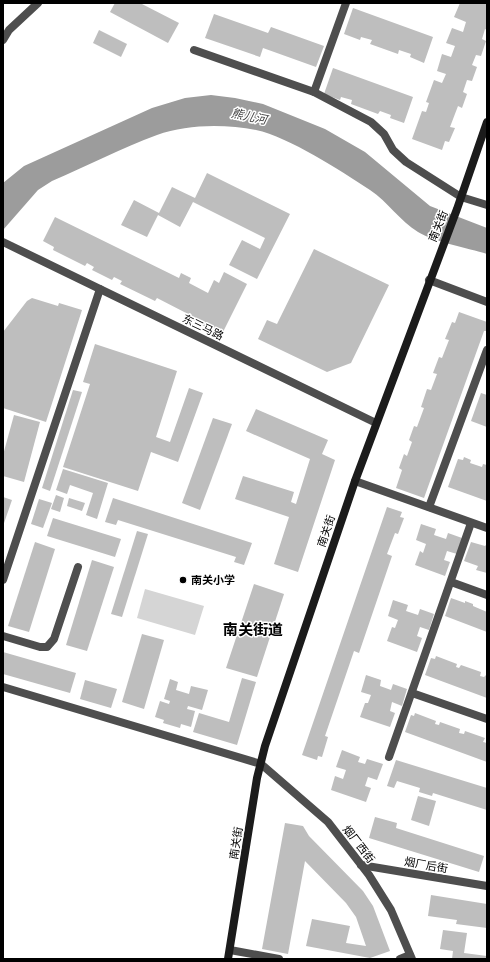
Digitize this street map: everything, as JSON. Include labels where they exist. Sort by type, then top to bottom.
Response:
[{"type":"street","points":[[3,40],[6,29],[38,3]]},
{"type":"street","points":[[314,92],[346,3]]},
{"type":"street","points":[[194,50],[314,92],[371,122],[384,134],[393,150],[406,162],[461,197],[487,205]]},
{"type":"street","name":"南关街","points":[[228,959],[261,764],[276,713],[355,481],[437,258],[457,208],[487,122]]},
{"type":"street","name":"东三马路","points":[[3,242],[376,423]]},
{"type":"street","points":[[429,280],[487,302]]},
{"type":"street","points":[[3,580],[100,289]]},
{"type":"street","points":[[429,507],[487,350]]},
{"type":"street","points":[[355,481],[487,528]]},
{"type":"street","points":[[389,757],[471,523]]},
{"type":"street","points":[[3,636],[40,647],[47,647],[54,639],[78,567]]},
{"type":"street","points":[[450,582],[487,595]]},
{"type":"street","points":[[3,687],[261,764]]},
{"type":"street","points":[[412,693],[487,719]]},
{"type":"street","name":"烟厂西街","points":[[261,764],[328,822],[361,865],[391,910],[411,957]]},
{"type":"street","name":"烟厂后街","points":[[361,865],[487,886]]},
{"type":"street","points":[[230,950],[278,959]]},
{"type":"street","points":[[400,959],[411,957]]},
{"type":"shaded area","points":[[145,589],[204,606],[195,635],[137,618]]},
{"type":"water","name":"熊儿河","points":[[211,95],[263,104],[325,129],[365,152],[430,206],[487,228],[487,254],[425,236],[412,228],[383,200],[370,190],[299,147],[256,130],[219,126],[193,127],[169,131],[118,151],[52,181],[38,190],[3,230],[3,183],[24,166],[152,108],[185,98]]},
{"type":"building","points":[[115,3],[140,3],[179,23],[168,43],[110,12]]},
{"type":"building","points":[[460,3],[487,3],[487,30],[485,29],[482,39],[486,41],[481,56],[476,55],[472,65],[477,67],[472,81],[467,80],[463,92],[467,94],[462,108],[458,106],[450,127],[455,128],[449,142],[445,141],[442,150],[412,139],[422,111],[426,112],[429,103],[426,102],[434,80],[442,83],[446,74],[437,71],[442,54],[451,57],[455,46],[446,43],[452,28],[463,32],[466,22],[454,17]]},
{"type":"building","points":[[353,8],[433,37],[424,63],[410,57],[411,54],[399,50],[398,54],[370,44],[372,40],[361,37],[360,40],[344,34]]},
{"type":"building","points":[[214,14],[268,33],[271,27],[324,46],[316,67],[263,48],[260,57],[205,38]]},
{"type":"building","points":[[99,30],[127,44],[121,57],[93,43]]},
{"type":"building","points":[[333,68],[413,97],[404,123],[390,118],[391,115],[380,111],[378,114],[351,104],[352,100],[341,97],[340,100],[324,94]]},
{"type":"building","points":[[207,173],[290,214],[257,279],[229,265],[242,240],[260,249],[265,238],[193,202],[180,227],[158,215],[147,237],[121,225],[134,200],[159,213],[172,187],[195,198]]},
{"type":"building","points":[[55,217],[179,278],[181,273],[191,278],[189,283],[208,293],[214,280],[219,283],[224,272],[247,284],[223,332],[210,325],[208,328],[188,318],[190,315],[157,298],[155,301],[120,284],[122,281],[114,277],[112,280],[92,270],[94,267],[87,263],[85,266],[53,250],[54,247],[43,241]]},
{"type":"building","points":[[314,249],[389,285],[351,363],[327,372],[258,339],[267,320],[277,324]]},
{"type":"building","points":[[32,298],[58,306],[59,303],[82,310],[46,422],[3,408],[3,332],[27,301]]},
{"type":"building","points":[[459,312],[487,322],[487,331],[484,331],[424,498],[396,488],[402,470],[399,468],[404,454],[407,456],[412,442],[409,440],[414,426],[417,427],[424,408],[421,407],[427,389],[431,390],[437,374],[433,373],[439,357],[442,358],[449,340],[445,339],[452,322],[455,323]]},
{"type":"building","points":[[95,344],[177,371],[156,437],[170,442],[189,388],[203,393],[178,462],[151,452],[138,491],[63,467],[90,384],[83,382]]},
{"type":"building","points":[[73,390],[82,392],[50,491],[42,488]]},
{"type":"building","points":[[481,393],[487,395],[487,427],[471,421]]},
{"type":"building","points":[[256,409],[328,440],[322,454],[335,460],[298,572],[274,564],[289,517],[235,499],[243,476],[294,492],[291,502],[296,504],[310,459],[246,431]]},
{"type":"building","points":[[14,415],[40,422],[24,482],[3,476],[3,455]]},
{"type":"building","points":[[213,418],[232,424],[200,510],[182,503]]},
{"type":"building","points":[[464,457],[471,460],[470,463],[482,467],[483,464],[487,465],[487,501],[448,487],[458,459],[463,460]]},
{"type":"building","points":[[63,469],[108,483],[97,519],[86,515],[93,493],[70,485],[67,494],[56,490]]},
{"type":"building","points":[[56,495],[64,498],[60,512],[51,509]]},
{"type":"building","points":[[3,497],[12,500],[3,526]]},
{"type":"building","points":[[69,498],[85,503],[82,511],[67,506]]},
{"type":"building","points":[[113,498],[252,543],[244,565],[234,562],[236,557],[118,520],[116,525],[105,522]]},
{"type":"building","points":[[39,499],[52,503],[43,528],[31,524]]},
{"type":"building","points":[[387,507],[402,512],[400,517],[404,518],[398,534],[395,533],[387,554],[392,556],[359,653],[354,651],[325,736],[328,737],[322,757],[318,756],[317,760],[302,755]]},
{"type":"building","points":[[53,518],[121,539],[115,557],[47,536]]},
{"type":"building","points":[[421,524],[436,529],[434,535],[446,539],[448,533],[462,538],[457,554],[447,551],[444,560],[450,562],[445,576],[415,565],[420,551],[423,553],[426,544],[416,540]]},
{"type":"building","points":[[137,531],[148,534],[122,617],[111,614]]},
{"type":"building","points":[[35,542],[55,549],[29,632],[8,626]]},
{"type":"building","points":[[471,542],[485,546],[487,544],[487,573],[476,570],[478,566],[464,561]]},
{"type":"building","points":[[92,560],[114,567],[87,651],[66,645]]},
{"type":"building","points":[[254,584],[284,594],[257,677],[226,668]]},
{"type":"building","points":[[451,598],[473,604],[473,606],[487,612],[487,632],[445,616]]},
{"type":"building","points":[[393,600],[408,605],[406,611],[418,615],[420,609],[434,614],[429,630],[420,627],[417,636],[422,638],[417,652],[387,641],[392,627],[395,628],[398,620],[388,616]]},
{"type":"building","points":[[142,634],[164,640],[144,709],[122,702]]},
{"type":"building","points":[[3,652],[76,673],[70,693],[3,674]]},
{"type":"building","points":[[436,656],[457,664],[456,667],[459,668],[461,665],[481,672],[480,676],[484,677],[487,674],[487,698],[425,675],[431,658],[435,659]]},
{"type":"building","points":[[366,675],[381,680],[380,686],[391,690],[393,684],[407,689],[402,706],[392,702],[390,711],[395,713],[390,727],[360,717],[365,703],[368,703],[371,695],[361,692]]},
{"type":"building","points":[[242,678],[256,682],[237,745],[193,732],[199,713],[229,722]]},
{"type":"building","points":[[170,679],[178,682],[176,690],[189,694],[191,686],[208,690],[202,710],[188,706],[187,709],[195,711],[191,727],[181,724],[180,728],[163,723],[164,720],[155,717],[160,701],[169,704],[170,701],[164,699]]},
{"type":"building","points":[[85,680],[117,689],[111,708],[80,699]]},
{"type":"building","points":[[415,713],[436,721],[435,724],[439,725],[440,722],[460,729],[459,733],[464,734],[465,731],[485,738],[483,742],[487,743],[487,762],[405,732],[411,715],[414,716]]},
{"type":"building","points":[[342,750],[360,757],[358,762],[365,764],[367,759],[383,764],[377,780],[368,777],[365,786],[371,788],[366,802],[331,790],[335,776],[343,779],[346,770],[336,767]]},
{"type":"building","points":[[396,760],[487,788],[487,810],[433,793],[432,796],[419,792],[420,788],[397,781],[394,788],[387,786]]},
{"type":"building","points":[[418,796],[436,801],[429,826],[411,820]]},
{"type":"building","points":[[375,817],[397,823],[396,828],[484,856],[479,872],[369,838]]},
{"type":"building","points":[[285,823],[303,826],[309,836],[363,891],[373,906],[390,951],[370,958],[306,946],[312,919],[350,926],[346,943],[366,946],[356,917],[346,903],[305,861],[288,954],[262,949]]},
{"type":"building","points":[[431,895],[487,904],[487,928],[456,924],[457,920],[428,916]]},
{"type":"building","points":[[443,930],[467,933],[464,953],[487,956],[487,959],[452,959],[453,951],[440,949]]},
{"type":"place","name":"南关小学","points":[[183,580]]},
{"type":"district","name":"南关街道","points":[[253,629]]}]
